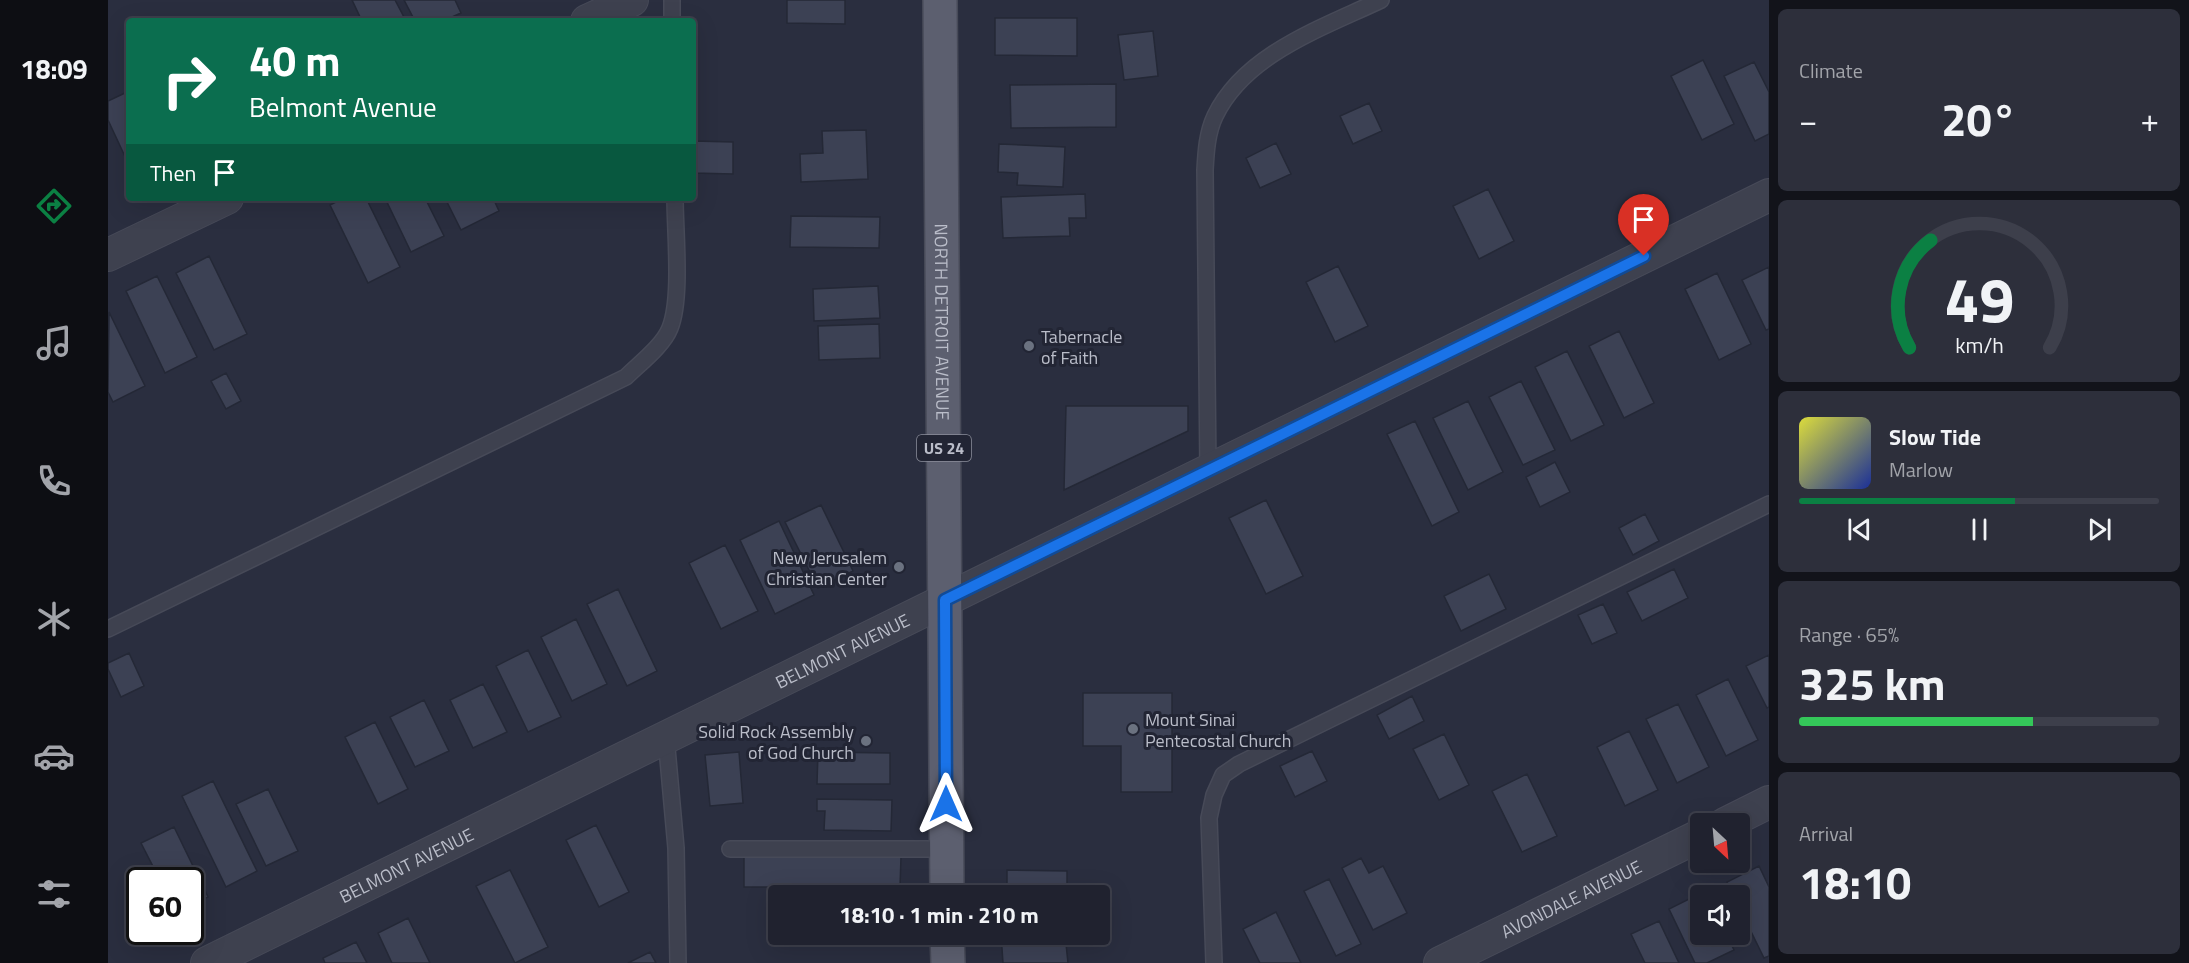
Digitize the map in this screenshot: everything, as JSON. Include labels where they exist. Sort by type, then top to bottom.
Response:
[{"type":"main road","name":"NORTH DETROIT AVENUE","points":[[940,0],[947,885]]},
{"type":"main road","points":[[947,945],[948,963]]},
{"type":"street","points":[[593,18],[632,0]]},
{"type":"street","name":"BELMONT AVENUE","points":[[207,963],[1769,195]]},
{"type":"street","points":[[108,255],[221,201]]},
{"type":"street","points":[[1747,813],[1769,802]]},
{"type":"street","name":"AVONDALE AVENUE","points":[[1440,963],[1690,840]]},
{"type":"lane","points":[[672,0],[672,18]]},
{"type":"lane","points":[[1208,471],[1204,170],[1207,142],[1214,117],[1232,91],[1268,57],[1381,0]]},
{"type":"lane","points":[[108,629],[626,377],[651,354],[669,329],[676,295],[675,201]]},
{"type":"lane","points":[[1214,963],[1209,819],[1214,795],[1223,775],[1239,764],[1769,504]]},
{"type":"lane","points":[[666,738],[676,848],[678,963]]},
{"type":"lane","points":[[730,849],[947,849]]},
{"type":"building","points":[[352,0],[395,0],[404,18],[361,18]]},
{"type":"building","points":[[404,0],[455,0],[461,13],[450,18],[413,18]]},
{"type":"building","points":[[787,0],[845,0],[845,24],[787,23]]},
{"type":"building","points":[[995,18],[1077,18],[1077,56],[995,55]]},
{"type":"building","points":[[1153,31],[1158,76],[1124,80],[1118,35]]},
{"type":"building","points":[[1703,60],[1734,124],[1702,140],[1671,76]]},
{"type":"building","points":[[1754,62],[1769,92],[1769,134],[1755,141],[1724,76]]},
{"type":"building","points":[[1116,84],[1116,127],[1011,128],[1010,85]]},
{"type":"building","points":[[126,92],[126,159],[108,120],[108,101]]},
{"type":"building","points":[[1369,103],[1382,131],[1353,144],[1340,116]]},
{"type":"building","points":[[866,130],[868,179],[801,182],[800,154],[823,153],[822,131]]},
{"type":"building","points":[[696,141],[733,142],[733,174],[696,173]]},
{"type":"building","points":[[1276,143],[1291,174],[1260,188],[1246,158]]},
{"type":"building","points":[[999,144],[1065,147],[1063,187],[1017,185],[1018,173],[998,172]]},
{"type":"building","points":[[1488,189],[1514,241],[1479,259],[1453,206]]},
{"type":"building","points":[[1085,194],[1086,218],[1069,218],[1070,236],[1003,238],[1001,197]]},
{"type":"building","points":[[338,201],[367,201],[400,267],[368,283],[330,205]]},
{"type":"building","points":[[386,201],[426,201],[444,236],[411,252]]},
{"type":"building","points":[[446,201],[494,201],[499,211],[461,230]]},
{"type":"building","points":[[791,216],[880,217],[879,248],[790,247]]},
{"type":"building","points":[[209,256],[247,334],[214,350],[176,273]]},
{"type":"building","points":[[1338,266],[1368,326],[1335,342],[1306,282]]},
{"type":"building","points":[[1769,267],[1769,329],[1766,330],[1742,280]]},
{"type":"building","points":[[1717,273],[1751,344],[1719,360],[1685,289]]},
{"type":"building","points":[[157,276],[197,357],[165,373],[126,291]]},
{"type":"building","points":[[878,286],[880,318],[814,321],[813,289]]},
{"type":"building","points":[[109,312],[145,386],[113,402],[108,392]]},
{"type":"building","points":[[879,324],[880,358],[819,360],[818,326]]},
{"type":"building","points":[[1619,331],[1654,403],[1624,418],[1589,346]]},
{"type":"building","points":[[1567,351],[1604,425],[1571,441],[1535,367]]},
{"type":"building","points":[[226,373],[241,401],[226,409],[211,381]]},
{"type":"building","points":[[1521,381],[1555,450],[1523,465],[1489,397]]},
{"type":"building","points":[[1468,401],[1503,472],[1468,490],[1433,418]]},
{"type":"building","points":[[1066,406],[1188,406],[1188,431],[1064,490]]},
{"type":"building","points":[[1415,421],[1459,512],[1432,526],[1387,434]]},
{"type":"building","points":[[1555,462],[1570,492],[1540,507],[1526,477]]},
{"type":"building","points":[[1266,500],[1303,576],[1266,594],[1229,518]]},
{"type":"building","points":[[821,505],[853,571],[818,588],[785,522]]},
{"type":"building","points":[[1645,514],[1659,541],[1633,555],[1619,528]]},
{"type":"building","points":[[779,521],[814,595],[775,614],[740,540]]},
{"type":"building","points":[[725,545],[758,611],[721,629],[689,563]]},
{"type":"building","points":[[1674,569],[1688,598],[1642,621],[1627,592]]},
{"type":"building","points":[[1489,574],[1506,609],[1461,631],[1444,596]]},
{"type":"building","points":[[618,589],[657,671],[627,686],[587,604]]},
{"type":"building","points":[[1603,604],[1617,633],[1592,644],[1578,615]]},
{"type":"building","points":[[576,619],[607,684],[572,701],[541,637]]},
{"type":"building","points":[[528,650],[561,717],[528,732],[496,666]]},
{"type":"building","points":[[129,653],[144,686],[121,697],[108,669],[108,663]]},
{"type":"building","points":[[1769,655],[1769,707],[1767,708],[1746,666]]},
{"type":"building","points":[[1728,679],[1758,740],[1726,756],[1696,695]]},
{"type":"building","points":[[483,684],[507,732],[473,748],[450,700]]},
{"type":"building","points":[[1083,693],[1172,693],[1172,792],[1121,792],[1121,746],[1083,746]]},
{"type":"building","points":[[1412,696],[1424,721],[1389,739],[1377,715]]},
{"type":"building","points":[[424,700],[449,751],[415,767],[390,717]]},
{"type":"building","points":[[1678,704],[1709,767],[1677,783],[1646,719]]},
{"type":"building","points":[[375,722],[408,789],[378,804],[345,737]]},
{"type":"building","points":[[1629,731],[1658,790],[1625,806],[1597,747]]},
{"type":"building","points":[[1444,734],[1469,785],[1439,800],[1413,749]]},
{"type":"building","points":[[1312,751],[1327,781],[1295,797],[1280,766]]},
{"type":"building","points":[[739,752],[743,803],[710,806],[705,755]]},
{"type":"building","points":[[818,752],[890,753],[890,784],[817,784]]},
{"type":"building","points":[[1527,774],[1557,836],[1522,852],[1492,791]]},
{"type":"building","points":[[213,781],[257,871],[226,887],[182,796]]},
{"type":"building","points":[[268,789],[298,851],[266,866],[236,804]]},
{"type":"building","points":[[817,799],[892,800],[891,831],[824,830],[825,811],[817,811]]},
{"type":"building","points":[[596,825],[629,892],[599,907],[566,840]]},
{"type":"building","points":[[174,827],[193,867],[153,867],[141,843]]},
{"type":"building","points":[[744,857],[901,857],[900,885],[744,887]]},
{"type":"building","points":[[1361,858],[1369,873],[1383,866],[1407,913],[1373,930],[1342,868]]},
{"type":"building","points":[[1759,866],[1769,887],[1769,956],[1764,958],[1750,929],[1750,885],[1728,885],[1727,882],[1745,873],[1750,873],[1750,870]]},
{"type":"building","points":[[510,870],[548,947],[515,963],[476,886]]},
{"type":"building","points":[[1007,870],[1067,871],[1067,885],[1007,885]]},
{"type":"building","points":[[1329,879],[1361,944],[1336,956],[1304,891]]},
{"type":"building","points":[[1690,898],[1690,945],[1732,945],[1734,950],[1707,963],[1695,963],[1669,909]]},
{"type":"building","points":[[1276,912],[1301,963],[1260,963],[1243,929]]},
{"type":"building","points":[[408,918],[430,963],[392,963],[378,933]]},
{"type":"building","points":[[1659,921],[1679,963],[1645,963],[1631,934]]},
{"type":"building","points":[[356,942],[367,963],[325,963],[323,958]]},
{"type":"building","points":[[1002,945],[1066,945],[1068,963],[1003,963]]},
{"type":"building","points":[[650,952],[656,963],[628,963]]},
{"type":"place","name":"Tabernacle of Faith","points":[[1029,346]]},
{"type":"place","name":"New Jerusalem Christian Center","points":[[899,567]]},
{"type":"place","name":"Mount Sinai Pentecostal Church","points":[[1133,729]]},
{"type":"place","name":"Solid Rock Assembly of God Church","points":[[866,741]]},
{"type":"route","points":[[946,804],[945,600],[1644,256]]}]
